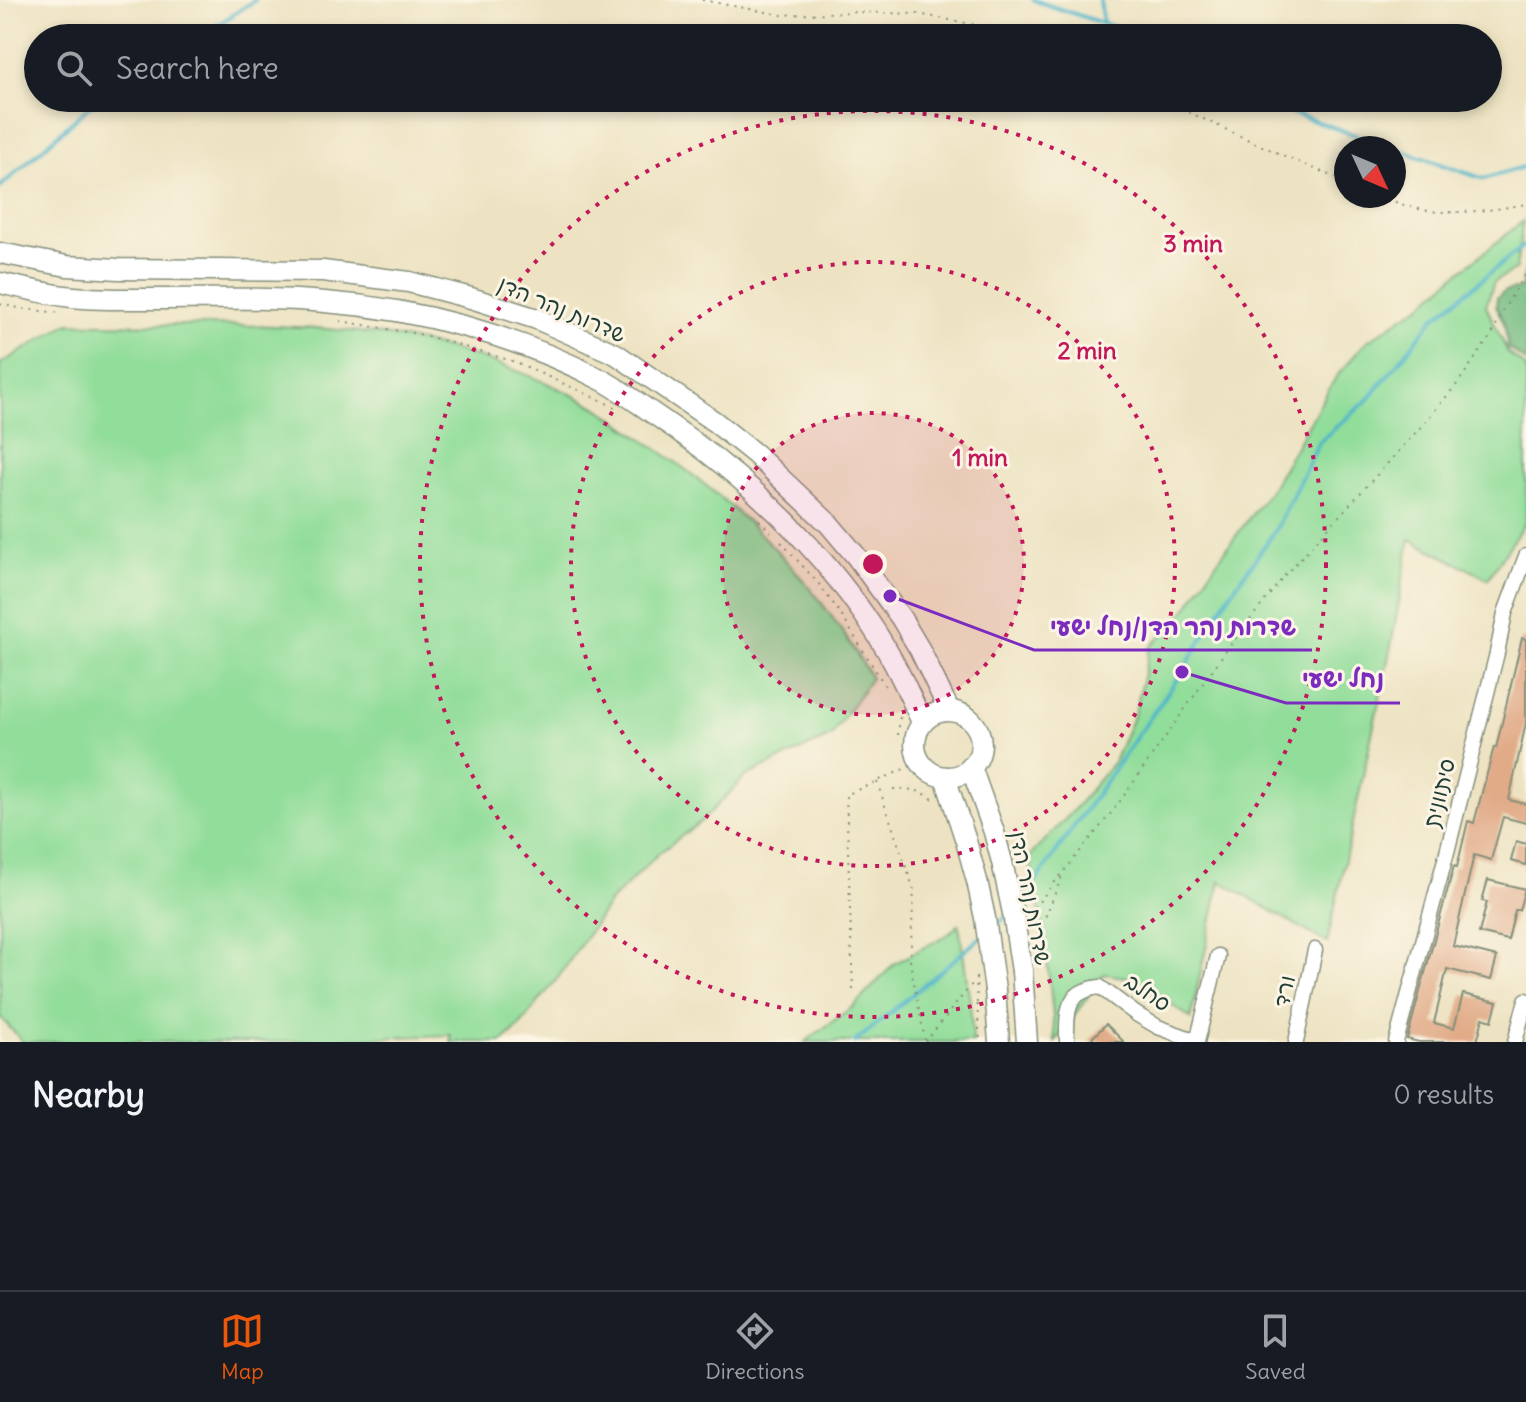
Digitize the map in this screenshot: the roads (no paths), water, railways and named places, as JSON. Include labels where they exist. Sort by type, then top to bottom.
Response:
[{"type":"main road","name":"שדרות נהר הדן","points":[[0,253],[67,266],[323,271],[409,282],[537,319],[616,354],[715,422],[755,454],[829,524],[901,618],[949,710]]},
{"type":"main road","points":[[0,283],[68,296],[326,302],[408,312],[530,347],[604,380],[700,445],[737,475],[808,543],[876,631],[922,722]]},
{"type":"main road","points":[[949,710],[969,718],[976,726],[981,747],[978,758],[964,773],[945,777],[935,775],[920,762],[915,738],[922,722],[934,713],[949,710]]},
{"type":"main road","name":"שדרות נהר הדן","points":[[971,767],[994,832],[1030,969],[1027,1042]]},
{"type":"main road","points":[[945,777],[966,841],[985,918],[999,1042]]},
{"type":"street","name":"סיתוונית","points":[[1396,1042],[1447,852],[1505,613],[1526,556]]},
{"type":"street","name":"ורד","points":[[1296,1042],[1315,950]]},
{"type":"street","name":"סחלב","points":[[1067,1042],[1070,1005],[1085,989],[1100,987],[1158,1027],[1197,1041],[1218,956]]},
{"type":"street","points":[[1515,1042],[1526,1000]]},
{"type":"waterway","points":[[219,24],[255,0]]},
{"type":"waterway","points":[[1033,0],[1105,24]]},
{"type":"waterway","points":[[1100,0],[1103,23]]},
{"type":"waterway","points":[[0,187],[83,112]]},
{"type":"waterway","points":[[1289,112],[1484,179],[1526,166]]},
{"type":"waterway","points":[[1017,908],[1182,672],[1228,597],[1275,531],[1319,442],[1370,398],[1434,318],[1526,244]]},
{"type":"waterway","points":[[993,928],[1007,916]]},
{"type":"waterway","points":[[855,1042],[980,938]]},
{"type":"place","name":"שדרות נהר הדן/נחל ישעי","points":[[890,596]]},
{"type":"place","name":"נחל ישעי","points":[[1182,672]]}]
